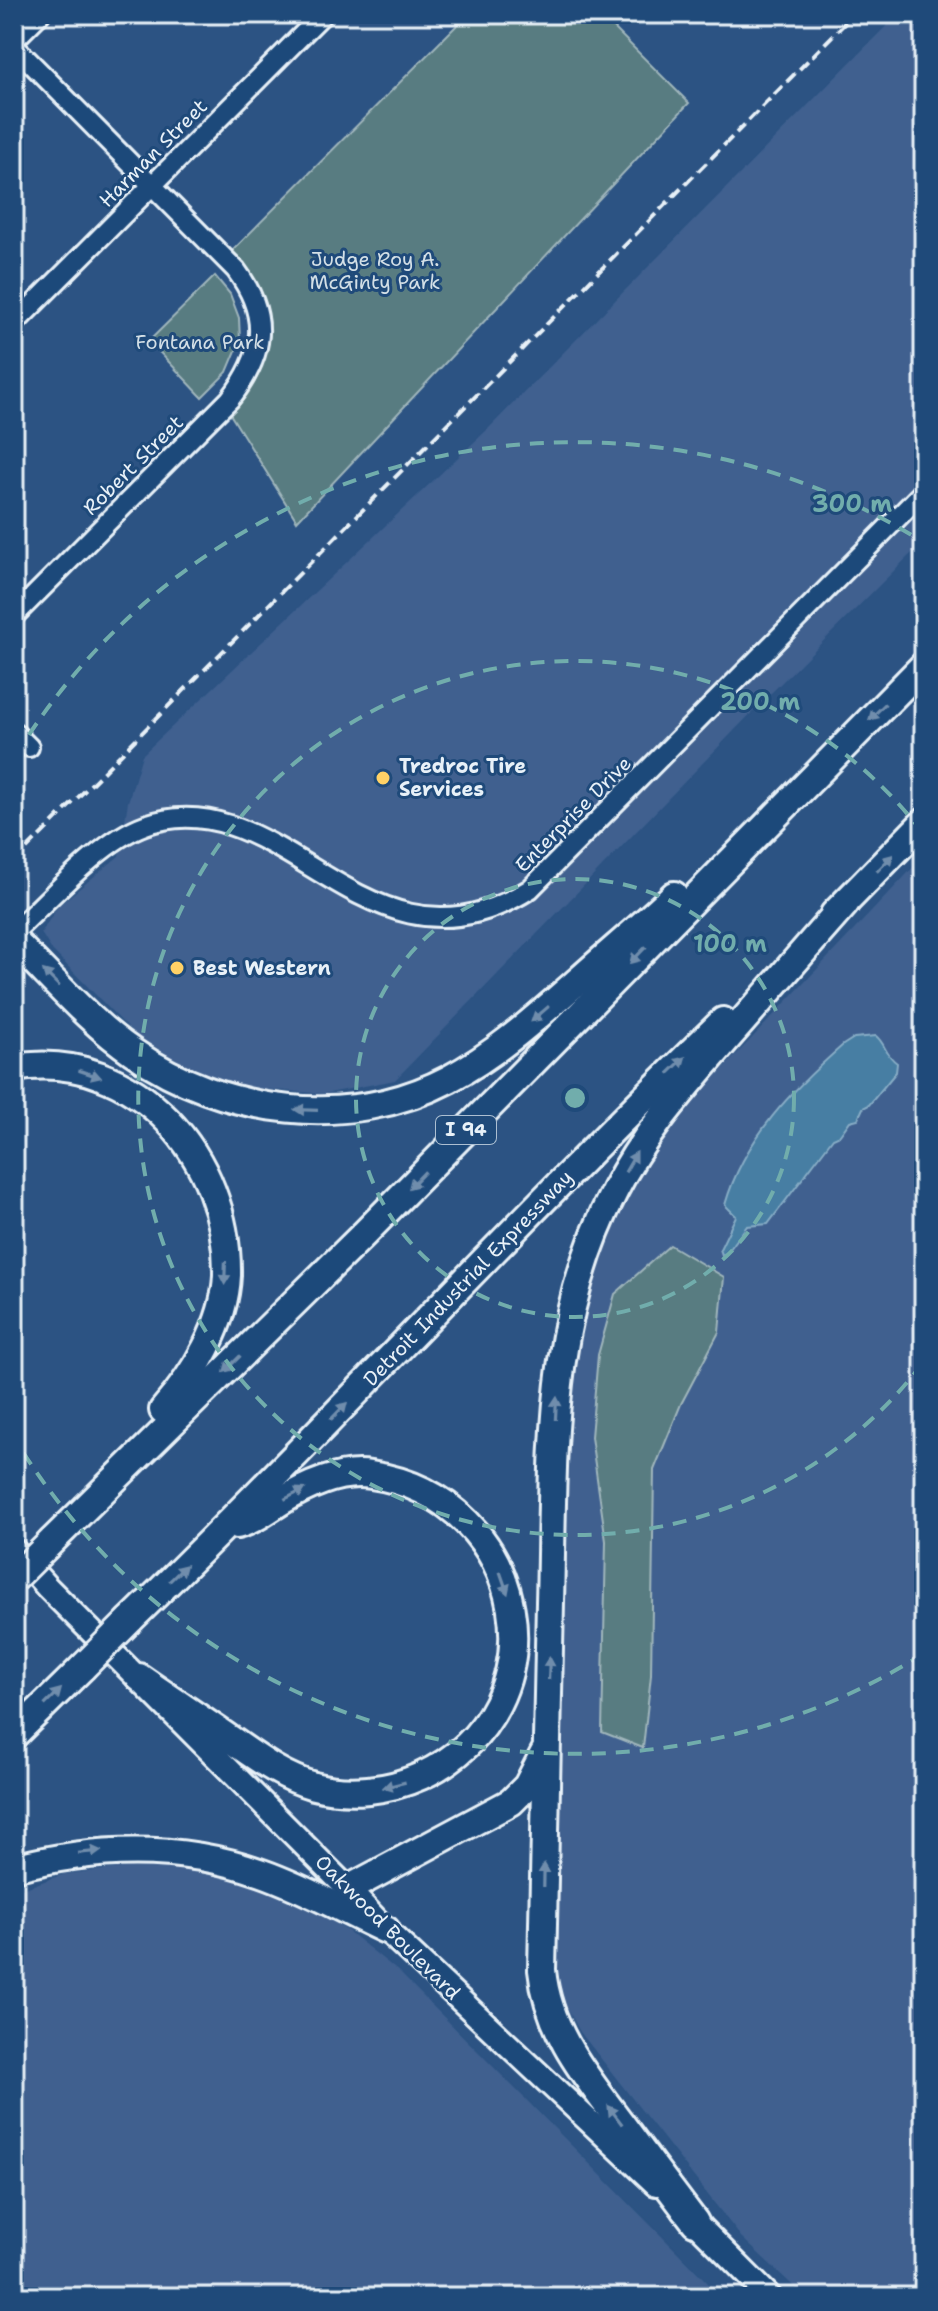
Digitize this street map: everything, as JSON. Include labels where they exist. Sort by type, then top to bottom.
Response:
[{"type":"highway","name":"I 94","points":[[14,1579],[364,1234],[924,665]]},
{"type":"highway","points":[[14,941],[105,1030],[133,1053],[191,1084],[233,1099],[286,1109],[341,1109],[377,1104],[446,1080],[512,1039],[667,902],[763,809],[830,759]]},
{"type":"highway","name":"Detroit Industrial Expressway","points":[[14,1735],[226,1527],[640,1102],[845,904],[924,822]]},
{"type":"highway","points":[[695,2222],[578,2066],[548,2008],[542,1970],[556,1405],[562,1347],[584,1262],[614,1191],[660,1117],[845,904]]},
{"type":"highway","points":[[14,1068],[41,1064],[84,1070],[128,1087],[163,1114],[194,1151],[214,1189],[223,1229],[227,1277],[217,1319],[201,1359],[187,1383],[135,1442],[98,1496]]},
{"type":"highway","points":[[139,1677],[274,1769],[313,1786],[350,1791],[391,1787],[431,1772],[464,1747],[493,1709],[511,1660],[513,1628],[510,1601],[503,1576],[483,1539],[441,1500],[403,1483],[369,1475],[348,1475],[294,1493],[247,1522],[226,1527]]},
{"type":"highway","points":[[348,1889],[511,1802],[527,1786],[539,1767],[546,1746]]},
{"type":"highway","points":[[14,1868],[103,1851],[144,1850],[193,1855],[265,1874],[386,1930]]},
{"type":"main road","name":"Oakwood Boulevard","points":[[14,1550],[386,1930],[526,2059],[770,2297]]},
{"type":"street","points":[[40,14],[14,43],[153,185]]},
{"type":"street","name":"Harman Street","points":[[14,324],[323,14]]},
{"type":"street","name":"Robert Street","points":[[14,616],[230,399],[254,362],[260,330],[257,305],[249,286],[153,185]]},
{"type":"street","name":"Enterprise Drive","points":[[14,932],[118,839],[144,825],[177,817],[209,819],[236,828],[375,904],[415,915],[457,917],[501,905],[530,889],[924,491]]},
{"type":"street","points":[[14,732],[29,747]]},
{"type":"shaded area","points":[[898,14],[924,14],[924,541],[764,700],[395,1080],[324,1094],[250,1088],[190,1068],[135,1035],[51,949],[41,933],[58,906],[119,856],[128,802],[142,755],[488,429]]},
{"type":"shaded area","points":[[924,856],[924,2297],[805,2297],[741,2237],[580,2032],[562,1998],[555,1946],[569,1384],[577,1325],[597,1265],[619,1210],[646,1159],[682,1112]]},
{"type":"shaded area","points":[[876,1036],[897,1063],[896,1072],[863,1108],[858,1119],[850,1121],[840,1135],[833,1138],[768,1224],[747,1226],[727,1253],[722,1255],[720,1249],[736,1216],[725,1205],[733,1181],[744,1158],[772,1116],[843,1045],[854,1038]]},
{"type":"shaded area","points":[[140,1866],[217,1871],[288,1895],[348,1931],[399,1972],[722,2297],[14,2297],[14,1892],[64,1874]]},
{"type":"green space","name":"Judge Roy A. McGinty Park","points":[[468,14],[600,14],[689,103],[297,521],[230,414],[256,380],[268,339],[267,311],[262,294],[232,251]]},
{"type":"green space","name":"Fontana Park","points":[[215,276],[230,294],[239,318],[240,341],[227,372],[202,397],[149,341]]},
{"type":"green space","points":[[670,1245],[724,1277],[719,1332],[681,1404],[654,1470],[651,1675],[643,1748],[602,1732],[606,1541],[591,1437],[598,1355],[615,1294]]},
{"type":"railway","points":[[14,862],[854,14]]},
{"type":"place","name":"Tredroc Tire Services","points":[[383,778]]},
{"type":"place","name":"Best Western","points":[[177,968]]}]
